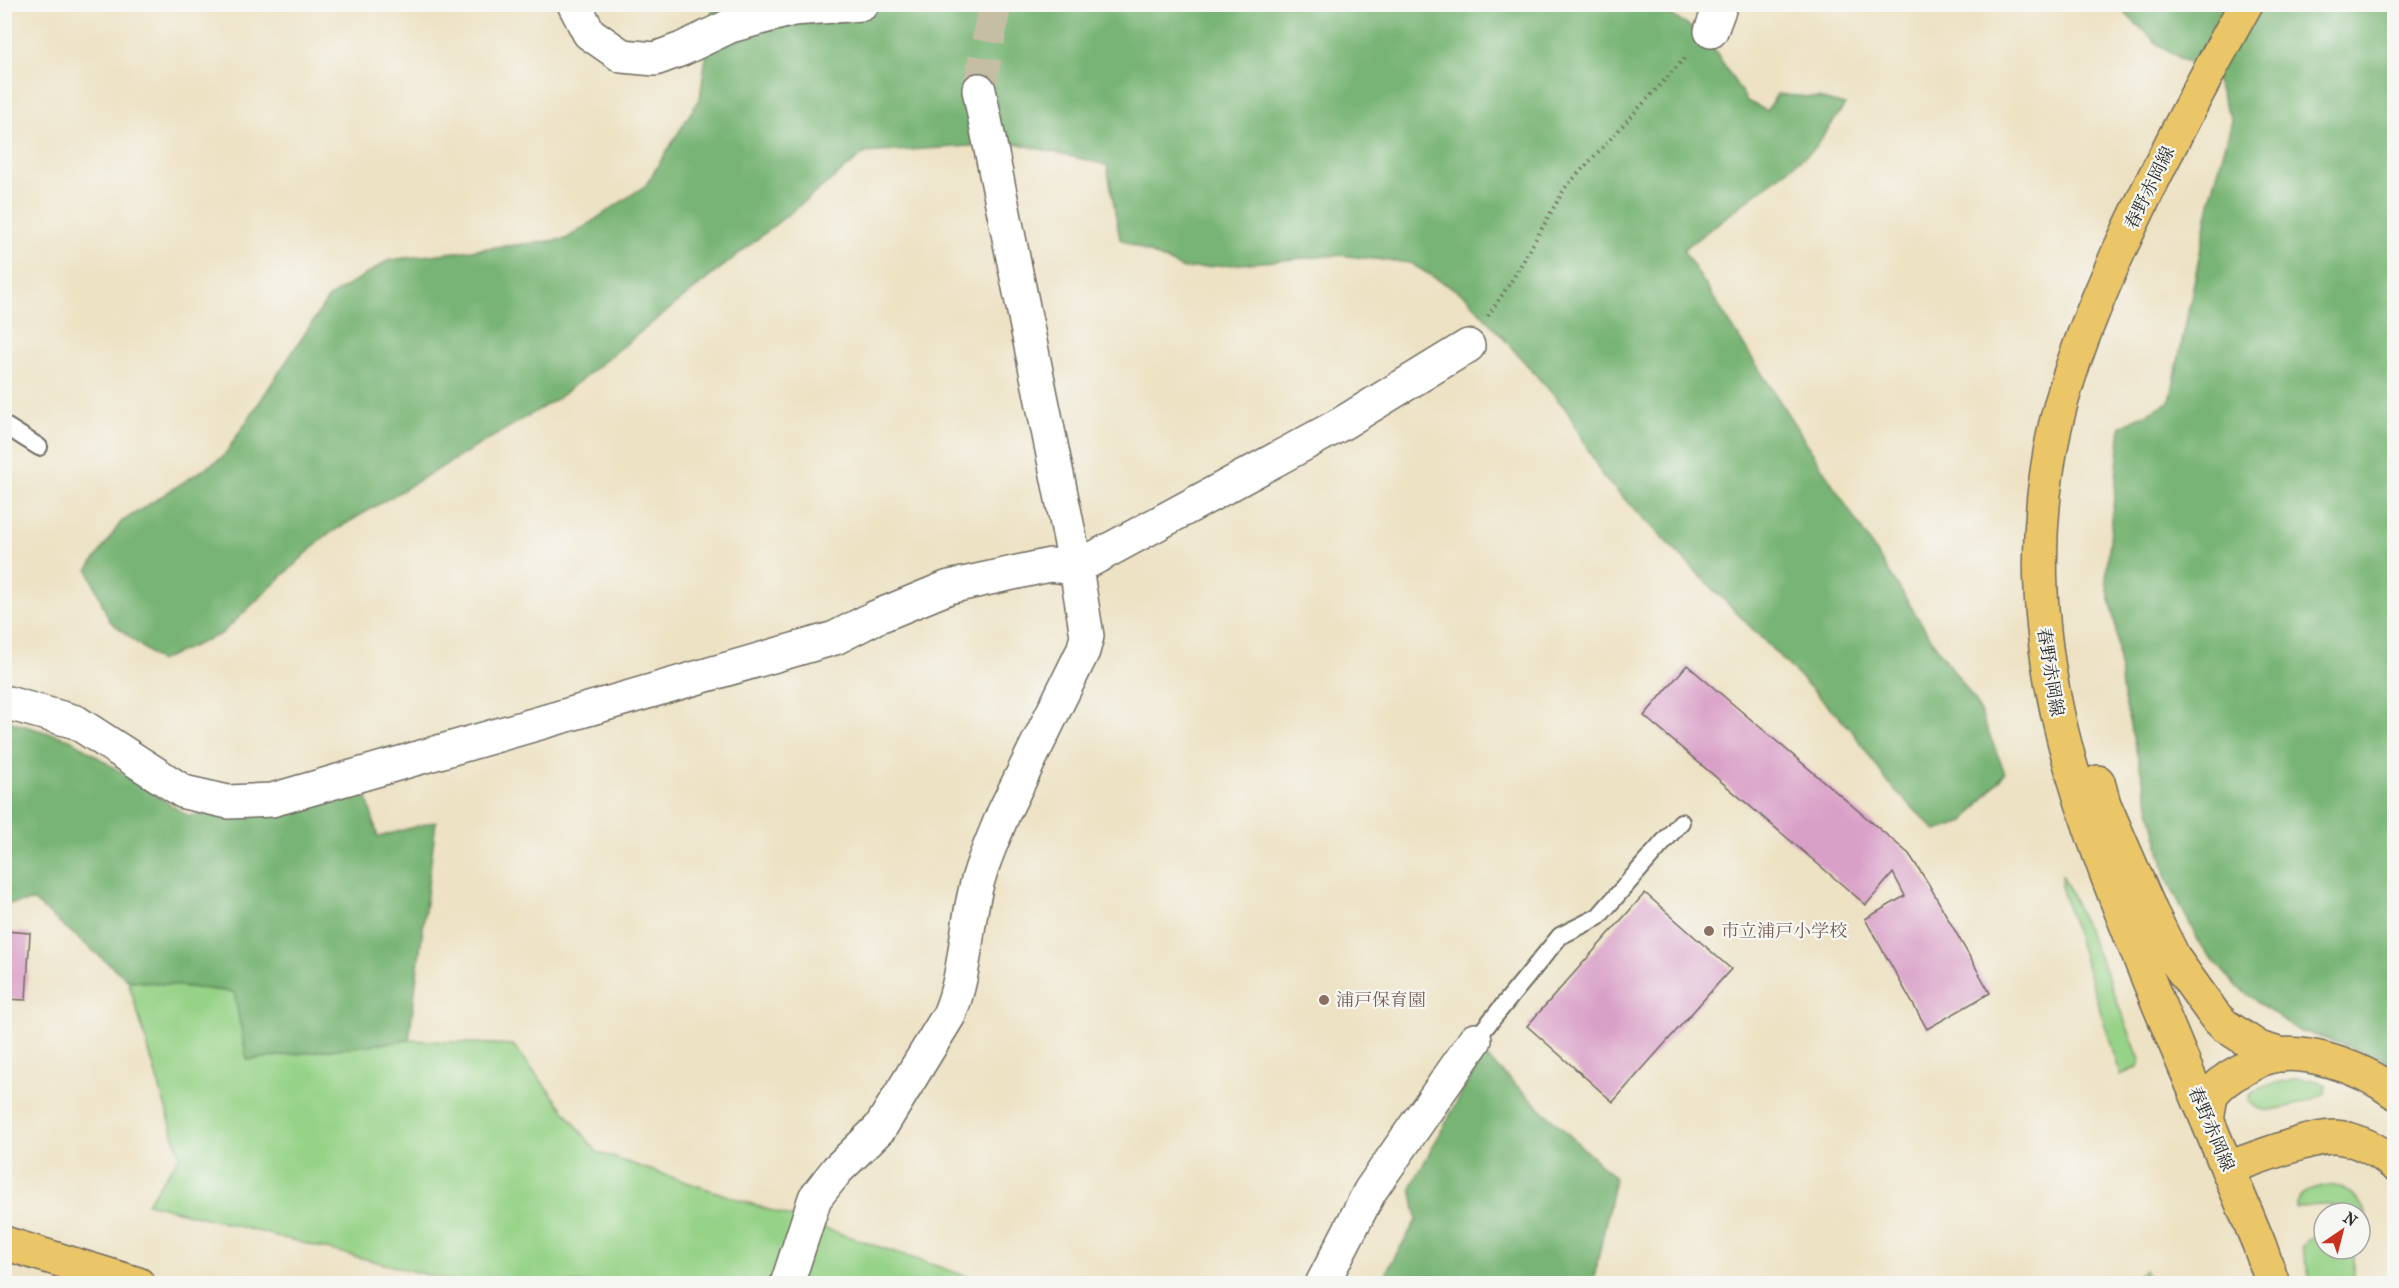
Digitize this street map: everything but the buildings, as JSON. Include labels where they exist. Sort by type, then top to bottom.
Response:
[{"type":"main road","name":"春野赤岡線","points":[[2246,4],[2142,200],[2085,328],[2056,426],[2050,458],[2041,549],[2041,610],[2047,664],[2059,728],[2081,805],[2141,961],[2274,1284]]},
{"type":"main road","points":[[2041,610],[2062,644],[2080,722],[2104,804],[2151,912],[2175,960],[2224,1025],[2259,1048],[2282,1055]]},
{"type":"main road","points":[[2207,1120],[2213,1094],[2234,1074],[2264,1058],[2282,1055],[2299,1055],[2325,1060],[2361,1072],[2394,1092]]},
{"type":"main road","points":[[2227,1168],[2295,1146],[2335,1137],[2367,1146],[2394,1164]]},
{"type":"main road","points":[[4,1243],[138,1284]]},
{"type":"street","points":[[574,4],[589,33],[622,56],[655,59],[730,26],[793,9],[862,4]]},
{"type":"street","points":[[787,1284],[816,1198],[837,1170],[880,1128],[949,1015],[957,997],[974,896],[986,860],[1004,812],[1083,651],[1087,636],[1076,568],[979,90]]},
{"type":"street","points":[[4,702],[76,722],[184,792],[228,802],[248,803],[272,800],[835,638],[874,618],[949,586],[1050,565],[1076,568],[1341,424],[1468,346]]},
{"type":"street","points":[[1322,1284],[1370,1191],[1475,1040]]},
{"type":"lane","points":[[4,425],[39,447]]},
{"type":"lane","points":[[1475,1040],[1560,936],[1598,916],[1681,822]]},
{"type":"path","points":[[1468,346],[1514,277],[1565,189],[1716,18]]},
{"type":"green space","points":[[713,5],[1654,5],[1705,36],[1747,101],[1767,111],[1777,94],[1818,98],[1845,105],[1814,149],[1683,250],[1936,646],[1976,702],[2005,773],[1964,822],[1936,831],[1889,784],[1850,728],[1603,477],[1566,409],[1466,296],[1410,263],[1338,255],[1184,269],[1120,239],[1107,165],[1015,143],[865,153],[557,399],[325,536],[221,634],[159,661],[109,620],[88,569],[121,522],[223,457],[329,297],[389,260],[566,239],[646,185],[700,98]]},
{"type":"green space","points":[[2116,5],[2394,5],[2394,1066],[2381,1058],[2296,1029],[2237,987],[2201,946],[2167,879],[2123,696],[2115,623],[2106,580],[2121,426],[2170,402],[2212,193],[2232,121],[2215,80],[2159,45]]},
{"type":"green space","points":[[4,720],[70,739],[188,816],[365,791],[378,837],[436,821],[409,1040],[247,1060],[234,992],[128,980],[34,901],[5,904]]},
{"type":"green space","points":[[2062,874],[2104,968],[2140,1060],[2139,1066],[2121,1076],[2061,886]]},
{"type":"green space","points":[[128,980],[234,992],[248,1060],[409,1040],[513,1045],[597,1152],[987,1283],[459,1283],[147,1203],[180,1156]]},
{"type":"green space","points":[[1483,1054],[1615,1178],[1593,1283],[1379,1284],[1417,1219],[1411,1187]]},
{"type":"green space","points":[[2293,1079],[2315,1080],[2326,1085],[2325,1093],[2305,1102],[2271,1110],[2260,1109],[2249,1101],[2251,1094],[2261,1087]]},
{"type":"green space","points":[[2330,1185],[2344,1189],[2359,1201],[2312,1201],[2312,1206],[2295,1208],[2299,1198],[2313,1189]]},
{"type":"green space","points":[[2312,1238],[2312,1261],[2354,1261],[2354,1283],[2311,1283],[2302,1248]]},
{"type":"green space","points":[[2144,1270],[2151,1283],[2127,1283]]},
{"type":"tunnel","points":[[979,90],[995,4]]},
{"type":"place","name":"市立浦戸小学校","points":[[1709,931]]},
{"type":"place","name":"浦戸保育園","points":[[1324,1000]]}]
